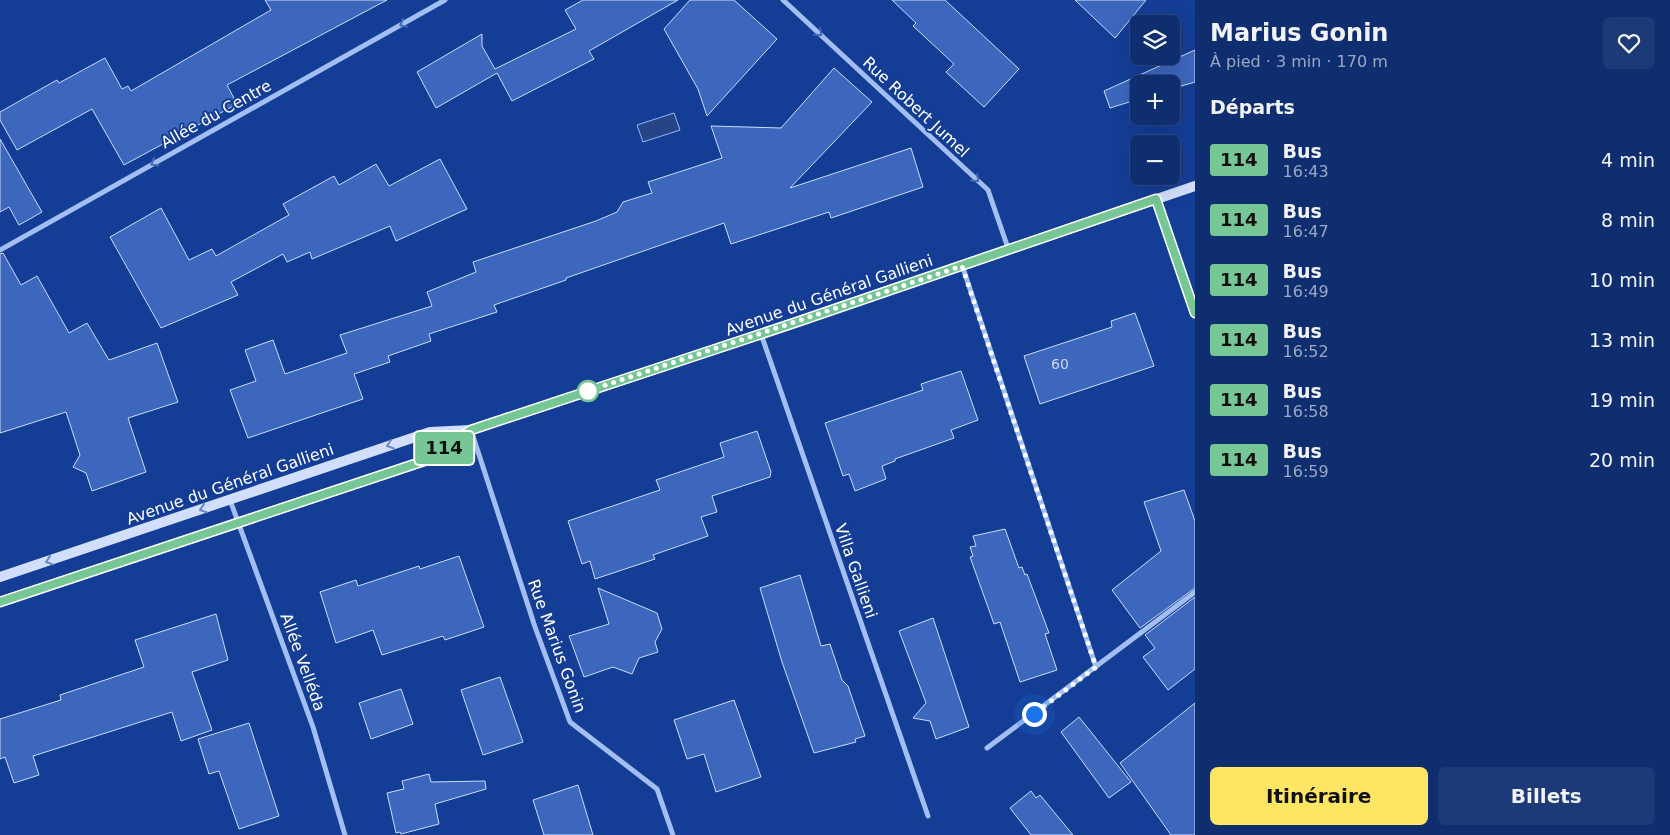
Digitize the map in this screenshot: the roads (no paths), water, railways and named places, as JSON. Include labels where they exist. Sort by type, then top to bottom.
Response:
[{"type":"street","name":"Allée du Centre","points":[[0,250],[445,0]]},
{"type":"street","name":"Rue Robert Jumel","points":[[783,0],[988,190],[1008,248]]},
{"type":"street","name":"Avenue du Général Gallieni","points":[[0,577],[430,432],[471,430],[761,334],[962,266],[1008,248],[1195,186]]},
{"type":"street","points":[[1156,199],[1195,313]]},
{"type":"street","points":[[962,266],[1096,667]]},
{"type":"street","name":"Villa Gallieni","points":[[761,334],[928,816]]},
{"type":"street","name":"Avenue du Général Gallieni","points":[[0,602],[427,460],[471,430]]},
{"type":"street","name":"Rue Marius Gonin","points":[[471,430],[534,627],[570,722],[656,789],[672,835]]},
{"type":"street","name":"Allée Velléda","points":[[230,500],[313,728],[346,835]]},
{"type":"street","points":[[987,748],[1195,592]]},
{"type":"water","points":[[674,113],[680,130],[643,142],[637,125]]}]
